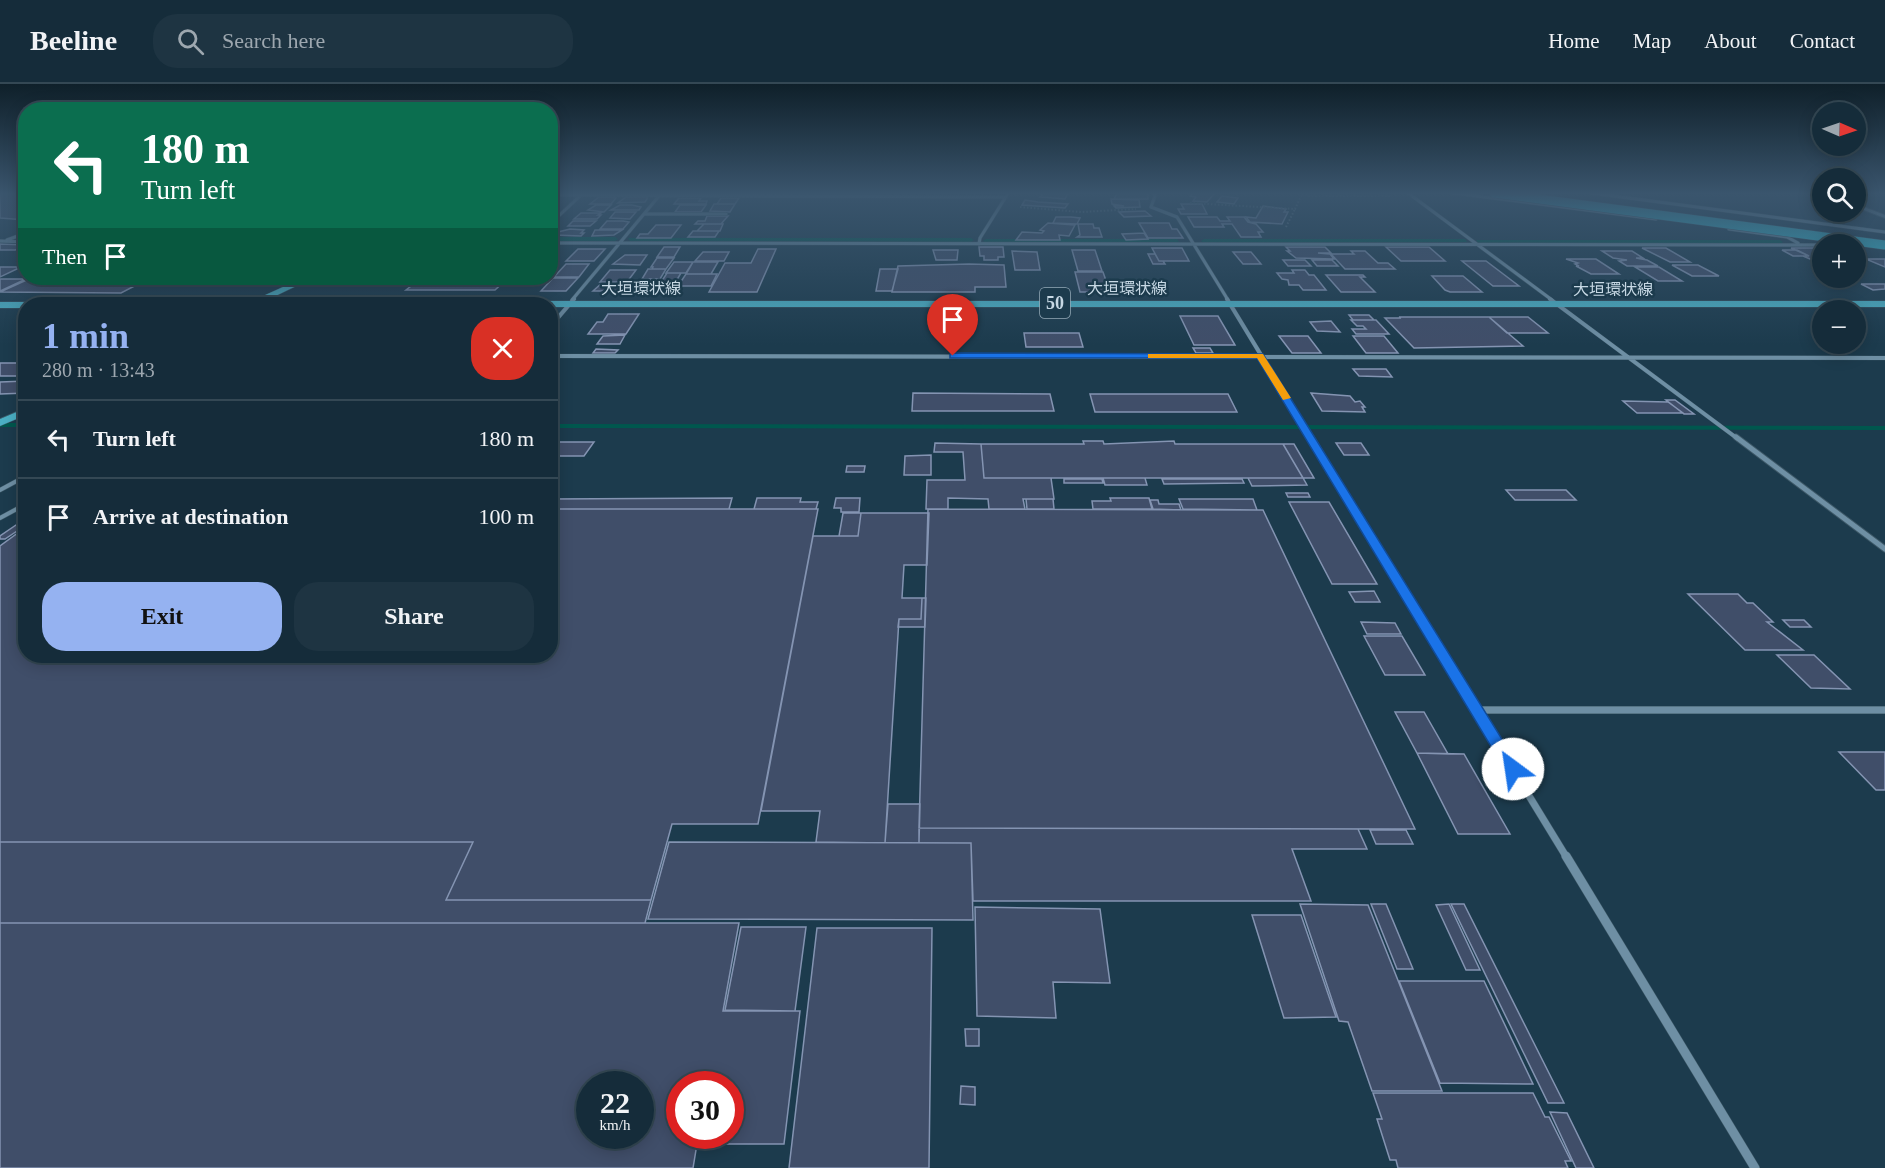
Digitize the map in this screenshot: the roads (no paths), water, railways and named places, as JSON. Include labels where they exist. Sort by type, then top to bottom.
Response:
[{"type":"main road","points":[[267,297],[293,285]]},
{"type":"main road","name":"大垣環状線","points":[[558,303],[1885,304]]},
{"type":"main road","points":[[0,305],[18,305]]},
{"type":"main road","points":[[0,423],[18,414]]},
{"type":"street","points":[[558,318],[620,244]]},
{"type":"street","points":[[831,244],[1812,245]]},
{"type":"street","points":[[1192,244],[1755,1168]]},
{"type":"street","points":[[1475,244],[1885,549]]},
{"type":"street","points":[[1866,245],[1885,245]]},
{"type":"street","points":[[558,356],[1885,358]]},
{"type":"street","points":[[1476,710],[1885,710]]},
{"type":"lane","points":[[0,490],[18,480]]},
{"type":"lane","points":[[0,518],[18,508]]},
{"type":"waterway","points":[[0,425],[18,425]]},
{"type":"waterway","points":[[558,426],[1885,428]]}]
